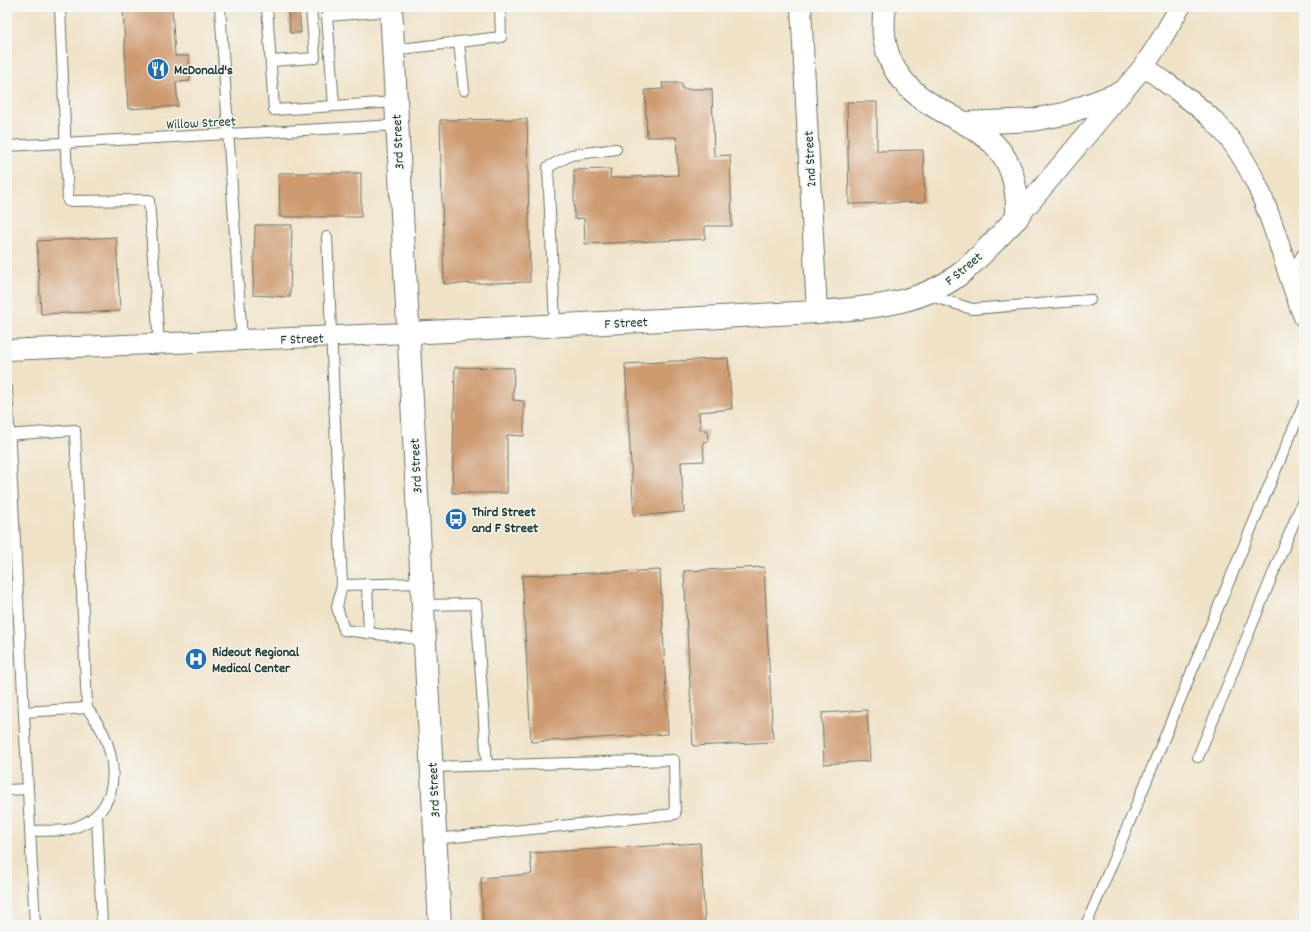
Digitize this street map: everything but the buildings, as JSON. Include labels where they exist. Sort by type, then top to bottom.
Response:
[{"type":"main road","points":[[884,7],[884,40],[886,51],[898,76],[919,97],[965,123],[994,144],[1009,167],[1018,196],[1017,218]]},
{"type":"main road","name":"3rd Street","points":[[391,9],[396,125],[440,925]]},
{"type":"main road","points":[[965,123],[1032,120],[1064,114],[1120,93]]},
{"type":"main road","name":"F Street","points":[[408,333],[816,312],[866,308],[898,302],[945,284],[964,270],[1017,218]]},
{"type":"street","name":"2nd Street","points":[[801,7],[816,312]]},
{"type":"street","name":"F Street","points":[[1017,218],[1144,66],[1180,7]]},
{"type":"street","points":[[1144,66],[1218,125],[1238,151],[1266,204],[1304,317]]},
{"type":"street","name":"F Street","points":[[7,350],[408,333]]},
{"type":"lane","points":[[60,7],[67,143],[68,200],[149,200],[159,344]]},
{"type":"lane","points":[[220,7],[242,341]]},
{"type":"lane","points":[[267,7],[274,110],[395,102]]},
{"type":"lane","points":[[271,61],[315,58],[311,7]]},
{"type":"lane","points":[[393,50],[501,37],[500,7]]},
{"type":"lane","points":[[334,105],[327,11],[391,9]]},
{"type":"lane","points":[[459,42],[464,90]]},
{"type":"lane","name":"Willow Street","points":[[7,146],[396,125]]},
{"type":"lane","points":[[555,326],[548,167],[571,155],[616,149]]},
{"type":"lane","points":[[327,237],[342,585],[337,607],[344,630],[425,640]]},
{"type":"lane","points":[[1289,276],[1304,252]]},
{"type":"lane","points":[[924,293],[972,309],[1090,300]]},
{"type":"lane","points":[[7,388],[8,435],[35,925]]},
{"type":"lane","points":[[1086,925],[1134,813],[1196,658],[1304,404]]},
{"type":"lane","points":[[8,435],[75,430],[87,708],[105,736],[113,766],[111,794],[97,817],[102,925]]},
{"type":"lane","points":[[1198,757],[1304,498]]},
{"type":"lane","points":[[342,585],[422,582]]},
{"type":"lane","points":[[366,584],[370,633]]},
{"type":"lane","points":[[423,605],[476,604],[487,766]]},
{"type":"lane","points":[[24,712],[87,708]]},
{"type":"lane","points":[[431,768],[674,760],[675,814],[435,839]]},
{"type":"lane","points":[[7,790],[28,789]]},
{"type":"lane","points":[[30,831],[69,829],[97,817]]},
{"type":"place","name":"McDonald's","points":[[158,69]]},
{"type":"place","name":"Third Street and F Street","points":[[456,519]]},
{"type":"place","name":"Rideout Regional Medical Center","points":[[196,659]]}]
